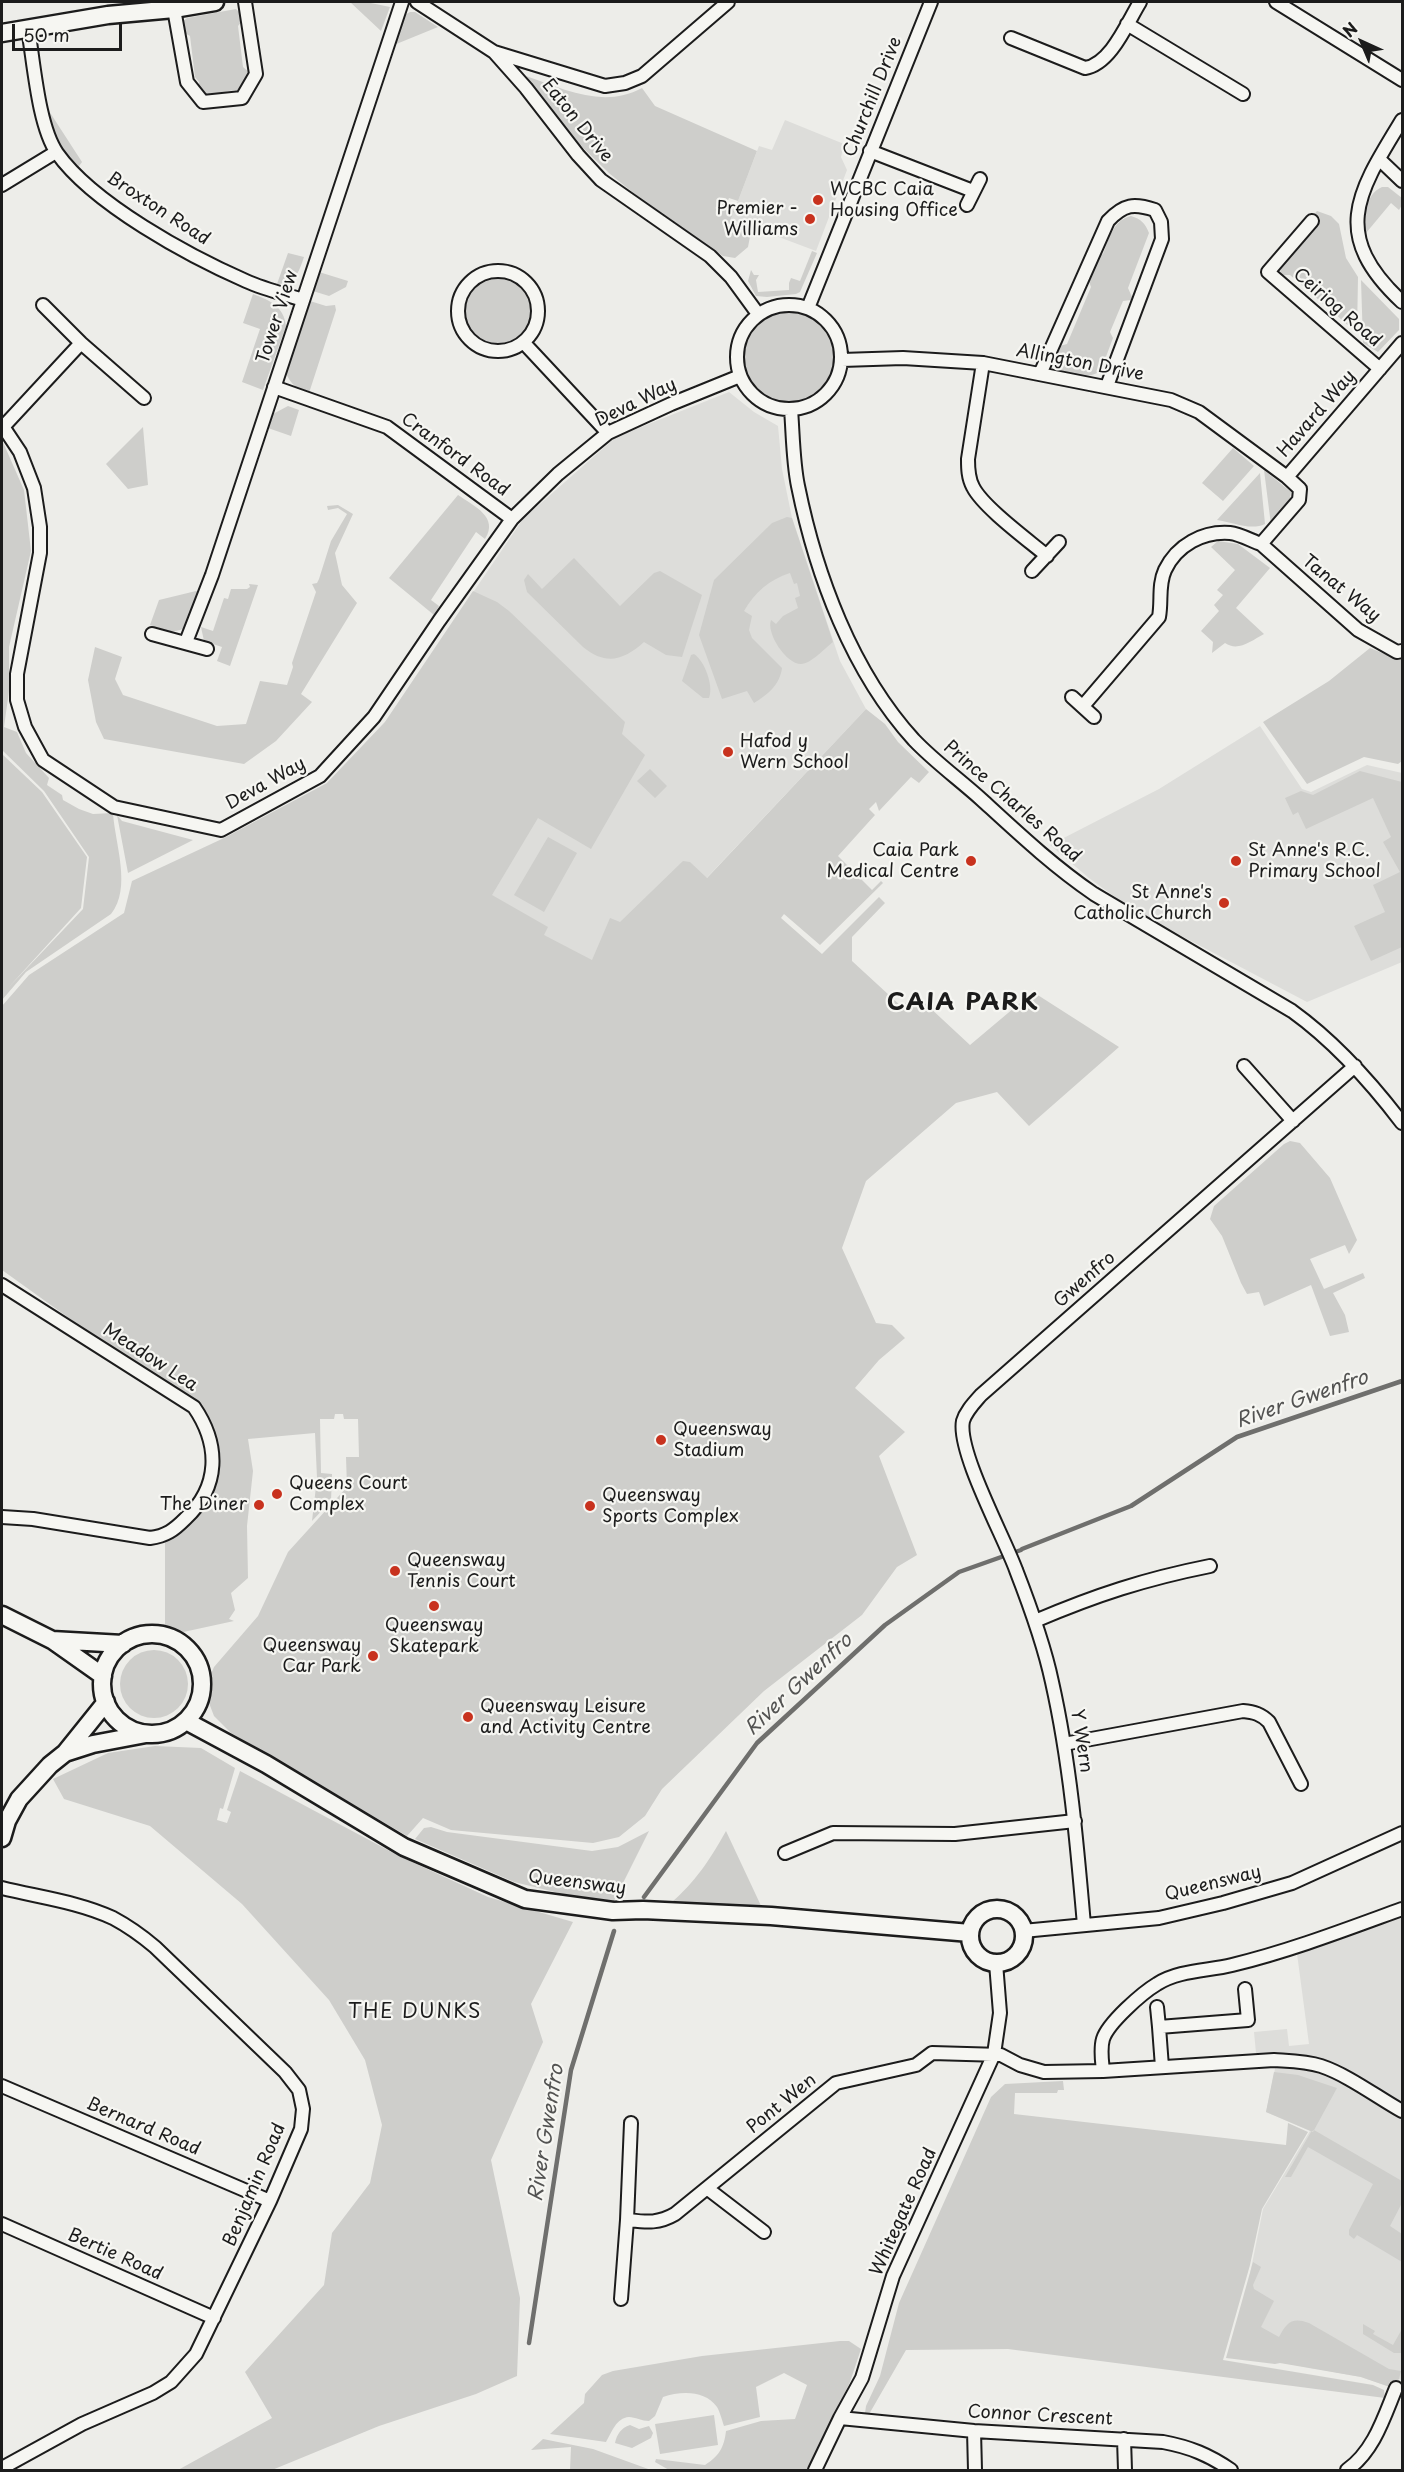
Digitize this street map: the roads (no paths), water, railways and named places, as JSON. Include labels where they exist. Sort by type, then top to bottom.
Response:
[{"type":"street","points":[[2,33],[28,29],[107,8],[174,9],[215,2]]},
{"type":"street","points":[[174,9],[187,82],[203,102],[242,98],[256,74],[245,2]]},
{"type":"street","name":"Tower View","points":[[186,642],[215,566],[402,2]]},
{"type":"street","name":"Eaton Drive","points":[[417,2],[494,52],[526,88],[578,155],[602,180],[710,256],[731,277],[758,314]]},
{"type":"street","name":"Churchill Drive","points":[[808,308],[932,2]]},
{"type":"street","points":[[1011,38],[1085,68],[1094,67],[1102,61],[1140,2]]},
{"type":"street","points":[[1276,2],[1402,80]]},
{"type":"street","points":[[494,52],[605,86],[625,83],[642,76],[720,4]]},
{"type":"street","points":[[1127,24],[1244,94]]},
{"type":"street","name":"Broxton Road","points":[[28,29],[44,123],[56,152],[81,180],[112,205],[179,248],[248,282],[303,300]]},
{"type":"street","points":[[1402,120],[1366,181],[1356,219],[1360,240],[1376,276],[1402,302]]},
{"type":"street","points":[[870,151],[974,191]]},
{"type":"street","points":[[2,185],[56,152]]},
{"type":"street","points":[[1378,159],[1402,181]]},
{"type":"street","points":[[967,205],[980,179]]},
{"type":"street","points":[[1040,374],[1108,221],[1118,210],[1138,204],[1155,210],[1161,222],[1162,239],[1107,386]]},
{"type":"street","name":"Ceiriog Road","points":[[1312,221],[1268,272],[1380,369]]},
{"type":"street","points":[[493,272],[512,274],[528,284],[536,295],[539,308],[538,321],[524,343],[499,352],[485,350],[469,338],[459,320],[458,307],[462,294],[470,283],[481,275],[493,272]]},
{"type":"street","points":[[791,304],[808,308],[823,316],[834,328],[840,344],[842,360],[831,389],[813,403],[791,409],[775,408],[760,401],[748,390],[740,376],[736,359],[739,342],[746,326],[758,314],[774,306],[791,304]]},
{"type":"street","points":[[43,305],[81,343],[144,398]]},
{"type":"street","points":[[3,425],[81,343]]},
{"type":"street","points":[[524,343],[608,433]]},
{"type":"street","name":"Havard Way","points":[[1262,544],[1299,500],[1300,489],[1287,477],[1402,343]]},
{"type":"street","name":"Allington Drive","points":[[842,360],[903,357],[983,363],[1171,400],[1199,412],[1287,477]]},
{"type":"street","points":[[983,363],[968,459],[968,473],[973,488],[983,501],[1047,555]]},
{"type":"street","name":"Deva Way","points":[[3,425],[20,452],[34,488],[40,527],[40,553],[17,674],[17,700],[24,727],[43,760],[114,807],[221,830],[320,776],[374,717],[512,519],[558,474],[608,433],[740,376]]},
{"type":"street","name":"Cranford Road","points":[[274,387],[387,428],[512,519]]},
{"type":"street","name":"Prince Charles Road","points":[[791,409],[798,484],[810,537],[829,594],[851,646],[891,713],[909,734],[1065,874],[1094,894],[1292,1011],[1316,1028],[1355,1066],[1402,1123]]},
{"type":"street","points":[[1083,706],[1160,617],[1160,592],[1164,571],[1178,552],[1200,536],[1231,533],[1262,544]]},
{"type":"street","points":[[1032,571],[1059,542]]},
{"type":"street","name":"Tanat Way","points":[[1262,544],[1358,630],[1397,652],[1402,651]]},
{"type":"street","points":[[152,634],[207,649]]},
{"type":"street","points":[[1072,697],[1095,717]]},
{"type":"street","points":[[1244,1066],[1293,1121]]},
{"type":"street","name":"Gwenfro","points":[[1015,1567],[964,1446],[964,1419],[971,1406],[1355,1066]]},
{"type":"street","name":"Meadow Lea","points":[[2,1285],[194,1407],[204,1422],[213,1455],[212,1473],[206,1493],[194,1511],[165,1536],[150,1538],[33,1519],[2,1517]]},
{"type":"street","points":[[1035,1621],[1094,1596],[1130,1584],[1210,1566]]},
{"type":"street","name":"Y Wern","points":[[1015,1567],[1035,1621],[1052,1682],[1064,1744],[1075,1821],[1084,1925]]},
{"type":"street","points":[[2,1615],[52,1640],[103,1676]]},
{"type":"street","points":[[65,1753],[93,1744],[162,1733],[175,1729],[196,1709],[201,1695],[202,1680],[199,1665],[191,1652],[179,1642],[165,1636],[151,1634],[136,1637],[123,1644],[107,1664],[103,1676],[106,1702],[112,1714],[122,1724],[135,1731],[148,1734]]},
{"type":"street","points":[[52,1640],[123,1644]]},
{"type":"street","points":[[2,1838],[7,1821],[19,1799],[50,1765],[65,1753],[106,1702]]},
{"type":"street","points":[[1064,1744],[1243,1711],[1253,1712],[1262,1715],[1269,1722],[1301,1784]]},
{"type":"street","name":"Queensway","points":[[186,1721],[266,1764],[404,1847],[525,1899],[613,1911],[643,1910],[771,1916],[970,1933]]},
{"type":"street","points":[[785,1853],[833,1833],[955,1834],[1075,1821]]},
{"type":"street","name":"Queensway","points":[[1023,1931],[1159,1918],[1271,1890],[1292,1883],[1402,1833]]},
{"type":"street","name":"Benjamin Road","points":[[2,1888],[88,1909],[133,1929],[155,1947],[285,2072],[299,2090],[303,2109],[300,2129],[270,2201],[196,2354],[171,2382],[153,2393],[82,2424],[2,2468]]},
{"type":"street","points":[[1102,2071],[1101,2044],[1108,2028],[1143,1994],[1158,1983],[1179,1975],[1233,1965],[1402,1909]]},
{"type":"street","points":[[1000,1910],[1015,1917],[1023,1931],[1021,1947],[1017,1953],[1004,1962],[996,1963],[979,1956],[974,1950],[970,1933],[972,1925],[984,1912],[1000,1910]]},
{"type":"street","name":"Whitegate Road","points":[[815,2470],[862,2378],[893,2276],[994,2054],[1000,2013],[996,1963]]},
{"type":"street","points":[[1159,2028],[1248,2020],[1245,1989]]},
{"type":"street","points":[[1157,2007],[1162,2067]]},
{"type":"street","name":"Pont Wen","points":[[627,2220],[652,2223],[675,2214],[836,2083],[916,2065],[932,2054],[994,2054],[1044,2072],[1102,2071],[1274,2060],[1297,2061],[1320,2065],[1333,2071],[1402,2111]]},
{"type":"street","name":"Bernard Road","points":[[2,2086],[270,2201]]},
{"type":"street","points":[[621,2299],[631,2123]]},
{"type":"street","points":[[708,2189],[764,2232]]},
{"type":"street","name":"Bertie Road","points":[[2,2224],[214,2318]]},
{"type":"street","points":[[1347,2470],[1358,2462],[1375,2437],[1396,2388]]},
{"type":"street","name":"Connor Crescent","points":[[840,2418],[974,2431],[1124,2439],[1190,2447],[1231,2470]]},
{"type":"street","points":[[974,2431],[975,2470]]},
{"type":"street","points":[[1124,2439],[1125,2470]]},
{"type":"waterway","name":"River Gwenfro","points":[[1022,1549],[1131,1506],[1237,1437],[1402,1381]]},
{"type":"waterway","name":"River Gwenfro","points":[[644,1897],[757,1743],[885,1625],[959,1572],[1021,1550]]},
{"type":"waterway","name":"River Gwenfro","points":[[529,2343],[571,2070],[614,1931]]},
{"type":"place","name":"WCBC Caia Housing Office","points":[[818,200]]},
{"type":"place","name":"Premier - Williams","points":[[810,219]]},
{"type":"place","name":"Hafod y Wern School","points":[[728,752]]},
{"type":"place","name":"Caia Park Medical Centre","points":[[971,861]]},
{"type":"place","name":"St Anne's R.C. Primary School","points":[[1236,861]]},
{"type":"place","name":"St Anne's Catholic Church","points":[[1224,903]]},
{"type":"place","name":"Queensway Stadium","points":[[661,1440]]},
{"type":"place","name":"Queens Court Complex","points":[[277,1494]]},
{"type":"place","name":"The Diner","points":[[259,1505]]},
{"type":"place","name":"Queensway Sports Complex","points":[[590,1506]]},
{"type":"place","name":"Queensway Tennis Court","points":[[395,1571]]},
{"type":"place","name":"Queensway Skatepark","points":[[434,1606]]},
{"type":"place","name":"Queensway Car Park","points":[[373,1656]]},
{"type":"place","name":"Queensway Leisure and Activity Centre","points":[[468,1717]]},
{"type":"district","name":"CAIA PARK","points":[[963,1003]]},
{"type":"district","name":"THE DUNKS","points":[[415,2012]]}]
